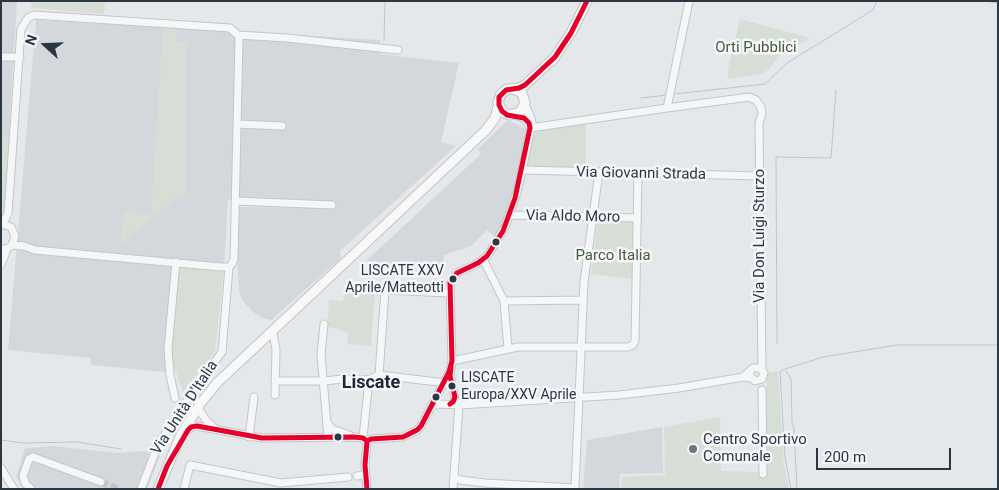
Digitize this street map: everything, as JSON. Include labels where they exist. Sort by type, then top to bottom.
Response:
[{"type":"main road","points":[[486,130],[507,117],[520,112],[531,88],[571,33],[587,1]]},
{"type":"main road","points":[[158,489],[175,445],[186,425],[217,383],[486,130],[496,116],[499,97],[503,92],[526,85],[555,57]]},
{"type":"main road","points":[[513,89],[522,93],[525,103]]},
{"type":"main road","points":[[498,103],[503,112],[513,115]]},
{"type":"main road","points":[[167,466],[200,411],[227,378],[342,266]]},
{"type":"street","points":[[530,128],[667,108],[689,1]]},
{"type":"street","points":[[1,265],[7,248],[15,239],[8,213],[22,25],[28,18],[34,15],[230,28],[238,35],[287,38],[398,50]]},
{"type":"street","name":"Via Unità D'Italia","points":[[141,489],[158,445],[195,388],[222,352],[230,265],[234,259],[238,35]]},
{"type":"street","points":[[1,57],[20,57]]},
{"type":"street","name":"Via Don Luigi Sturzo","points":[[667,108],[749,97],[754,98],[760,104],[761,356],[756,375]]},
{"type":"street","points":[[327,422],[332,429],[365,439],[401,437],[410,434],[421,426],[450,369],[452,361],[450,283],[455,275],[483,259],[498,241],[510,215],[522,170],[532,119],[525,103]]},
{"type":"street","points":[[513,115],[524,118],[529,123],[530,128]]},
{"type":"street","points":[[237,124],[282,126]]},
{"type":"street","name":"Via Giovanni Strada","points":[[522,170],[760,176]]},
{"type":"street","points":[[454,477],[460,480],[485,483],[575,488],[584,276],[599,172]]},
{"type":"street","points":[[452,361],[508,349],[528,347],[633,345],[635,341],[638,173]]},
{"type":"street","points":[[235,201],[332,205]]},
{"type":"street","points":[[8,213],[2,224],[7,225],[14,231],[24,246]]},
{"type":"street","name":"Via Aldo Moro","points":[[510,215],[637,218]]},
{"type":"street","points":[[7,248],[24,246],[35,250],[230,265]]},
{"type":"street","points":[[483,259],[504,301],[508,349]]},
{"type":"street","points":[[175,398],[170,375],[168,349],[176,262]]},
{"type":"street","points":[[379,375],[385,290],[449,293]]},
{"type":"street","points":[[504,301],[583,300]]},
{"type":"street","points":[[324,324],[321,350],[328,437]]},
{"type":"street","points":[[273,334],[276,349],[275,395]]},
{"type":"street","points":[[450,369],[455,397],[459,404],[453,489]]},
{"type":"street","points":[[275,381],[369,380],[379,375],[440,389],[453,388]]},
{"type":"street","points":[[431,406],[650,392],[756,375],[762,390],[763,474]]},
{"type":"street","points":[[367,489],[361,476],[369,380]]},
{"type":"street","points":[[440,389],[438,400],[447,404],[453,402],[455,397]]},
{"type":"street","points":[[249,437],[254,397]]},
{"type":"street","points":[[200,411],[206,420],[219,431]]},
{"type":"street","points":[[188,430],[191,427],[197,426],[249,437],[279,439],[354,437]]},
{"type":"street","points":[[31,489],[23,478],[29,459],[33,457],[101,482]]},
{"type":"street","points":[[184,489],[190,464],[282,486],[348,477]]},
{"type":"street","points":[[1,468],[14,489]]},
{"type":"street","points":[[476,489],[485,483]]},
{"type":"shaded area","points":[[1,1],[17,1],[9,135],[1,135]]},
{"type":"shaded area","points":[[36,20],[380,40],[379,54],[459,63],[441,142],[456,146],[340,251],[341,258],[271,320],[262,318],[253,312],[242,300],[239,290],[237,256],[238,207],[334,208],[335,204],[228,200],[224,269],[170,355],[175,373],[91,365],[91,358],[8,350]]},
{"type":"shaded area","points":[[508,120],[526,129],[516,187],[505,221],[496,238],[487,230],[471,246],[444,255],[443,268],[366,261],[481,154],[478,149]]},
{"type":"shaded area","points":[[662,427],[663,473],[620,474],[619,489],[583,489],[587,440]]},
{"type":"shaded area","points":[[55,446],[117,453],[146,451],[160,456],[147,489],[25,489],[16,477],[25,448]]},
{"type":"green space","points":[[32,1],[105,1],[104,14],[31,8]]},
{"type":"green space","name":"Orti Pubblici","points":[[740,19],[810,38],[780,56],[762,74],[728,79],[728,69]]},
{"type":"green space","points":[[163,28],[177,29],[176,42],[187,42],[185,194],[184,197],[178,197],[120,245],[124,211],[151,213]]},
{"type":"green space","points":[[586,123],[586,168],[526,166],[533,135],[541,129]]},
{"type":"green space","points":[[1,135],[9,135],[6,195],[4,213],[1,218]]},
{"type":"green space","name":"Parco Italia","points":[[599,221],[634,222],[633,279],[591,274],[597,224]]},
{"type":"green space","points":[[179,265],[224,269],[215,352],[183,392],[170,355]]},
{"type":"green space","points":[[345,288],[375,290],[371,346],[347,344],[348,332],[327,327],[329,300],[343,301]]},
{"type":"green space","name":"Centro Sportivo Comunale","points":[[778,371],[784,465],[789,489],[621,489],[622,477],[665,475],[664,427],[720,417],[721,471],[766,472],[767,373]]},
{"type":"waterway","points":[[384,41],[385,1]]},
{"type":"waterway","points":[[674,94],[765,84],[787,63],[873,10],[877,1]]},
{"type":"waterway","points":[[984,1],[998,3]]},
{"type":"waterway","points":[[777,343],[776,157],[831,158],[836,90]]},
{"type":"waterway","points":[[641,98],[667,95]]},
{"type":"waterway","points":[[791,489],[785,457],[780,372],[782,370],[823,357],[897,345],[998,345]]},
{"type":"waterway","points":[[786,371],[791,379],[797,489]]},
{"type":"waterway","points":[[1,440],[23,443],[77,442],[121,449]]},
{"type":"tunnel","points":[[101,482],[118,489]]},
{"type":"transit line","points":[[367,441],[371,439],[403,437],[417,430],[421,426],[449,372],[452,361],[450,283],[457,273],[478,263],[487,256],[503,231],[515,198],[530,128],[529,123],[524,118],[507,115],[502,111],[499,105],[499,97],[506,90],[525,85],[555,57],[571,33],[587,1]]},
{"type":"transit line","points":[[450,404],[455,397],[450,376],[451,367]]},
{"type":"transit line","points":[[188,430],[191,427],[197,426],[262,438],[354,437],[363,438],[367,441]]},
{"type":"transit line","points":[[158,489],[167,466],[188,430]]},
{"type":"transit line","points":[[367,441],[365,465],[367,489]]},
{"type":"place","name":"LISCATE XXV Aprile/Matteotti","points":[[453,279]]},
{"type":"place","name":"LISCATE Europa/XXV Aprile","points":[[452,386]]},
{"type":"place","name":"Centro Sportivo Comunale","points":[[693,449]]},
{"type":"district","name":"Liscate","points":[[371,383]]}]
